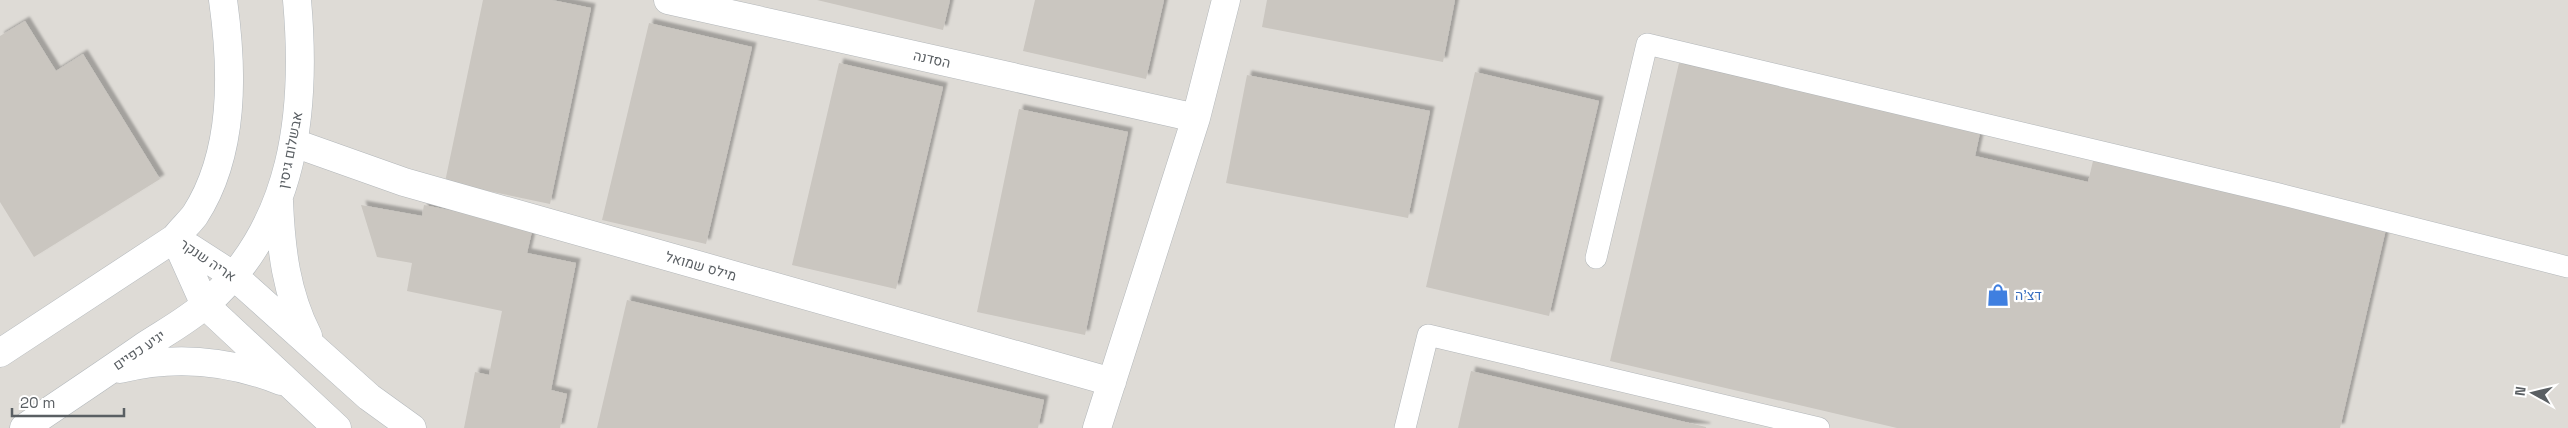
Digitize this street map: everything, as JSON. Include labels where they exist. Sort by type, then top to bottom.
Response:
[{"type":"street","points":[[0,353],[175,238],[194,216],[215,175],[222,150],[228,90],[223,0]]},
{"type":"street","name":"אבשלום גיסין","points":[[205,305],[234,276],[259,239],[279,200],[294,143],[300,75],[297,0]]},
{"type":"street","name":"הסדנה","points":[[668,0],[1196,118]]},
{"type":"street","points":[[1097,428],[1196,118],[1226,0]]},
{"type":"street","name":"מילס שמואל","points":[[294,143],[404,182],[1112,382]]},
{"type":"street","points":[[279,200],[280,237],[287,284],[300,321],[318,352]]},
{"type":"street","name":"אריה שנקר","points":[[175,238],[234,276],[369,397],[412,428]]},
{"type":"street","name":"אריה שנקר","points":[[175,238],[205,305],[291,384],[318,418],[337,428]]},
{"type":"street","name":"יגיע כפיים","points":[[24,428],[205,305]]},
{"type":"street","points":[[106,372],[139,364],[191,360],[239,367],[291,384]]},
{"type":"lane","points":[[1596,258],[1647,44],[2269,192],[2568,266]]},
{"type":"lane","points":[[1405,428],[1428,335],[1819,428]]},
{"type":"shaded area","points":[[0,0],[2568,0],[2568,428],[0,428]]},
{"type":"building","points":[[483,0],[552,0],[591,8],[550,204],[445,182]]},
{"type":"building","points":[[817,0],[950,0],[943,30]]},
{"type":"building","points":[[1035,0],[1164,0],[1146,79],[1023,51]]},
{"type":"building","points":[[1267,0],[1455,0],[1443,62],[1262,27]]},
{"type":"building","points":[[25,21],[56,71],[83,54],[160,179],[34,257],[0,202],[0,36]]},
{"type":"building","points":[[649,23],[752,47],[706,244],[602,220]]},
{"type":"building","points":[[839,63],[943,87],[896,289],[792,265]]},
{"type":"building","name":"דצ'ה","points":[[1679,63],[1980,133],[1975,156],[2088,182],[2093,161],[2386,229],[2340,428],[1897,428],[1610,361]]},
{"type":"building","points":[[1475,72],[1599,101],[1549,316],[1426,287]]},
{"type":"building","points":[[1247,75],[1430,111],[1408,218],[1226,183]]},
{"type":"building","points":[[1019,109],[1128,132],[1085,335],[977,312]]},
{"type":"building","points":[[361,205],[422,216],[424,205],[533,227],[527,253],[576,263],[551,390],[567,394],[560,428],[464,428],[475,372],[489,375],[502,311],[407,291],[412,263],[377,257]]},
{"type":"building","points":[[627,300],[1044,400],[1038,428],[597,428]]},
{"type":"building","points":[[1471,371],[1706,427],[1706,428],[1458,428]]},
{"type":"place","name":"דצ'ה","points":[[1998,295]]}]
